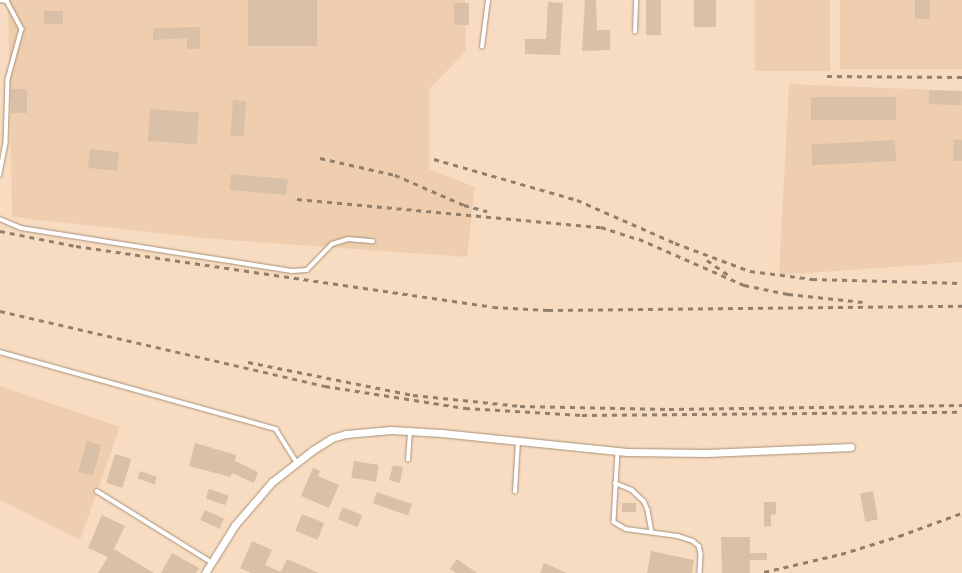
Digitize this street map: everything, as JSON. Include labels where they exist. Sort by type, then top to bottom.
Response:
[{"type":"street","points":[[205,573],[240,520],[272,482],[296,462],[332,438],[346,434],[410,431],[618,450],[706,453],[851,447]]},
{"type":"lane","points":[[0,0],[7,2],[22,29],[8,80],[6,142],[0,175]]},
{"type":"lane","points":[[482,47],[488,0]]},
{"type":"lane","points":[[635,32],[636,0]]},
{"type":"lane","points":[[0,220],[21,228],[292,271],[307,270],[332,244],[348,239],[373,241]]},
{"type":"lane","points":[[0,352],[276,429],[296,462]]},
{"type":"lane","points":[[408,460],[410,431]]},
{"type":"lane","points":[[515,492],[518,440]]},
{"type":"lane","points":[[618,450],[614,522],[619,527],[652,532],[693,541],[701,554],[700,573]]},
{"type":"lane","points":[[615,483],[632,490],[644,501],[648,510],[652,532]]},
{"type":"lane","points":[[97,491],[211,562]]},
{"type":"shaded area","points":[[8,0],[465,0],[466,51],[429,89],[429,169],[475,187],[467,257],[214,239],[12,217]]},
{"type":"shaded area","points":[[755,0],[830,0],[830,71],[755,71]]},
{"type":"shaded area","points":[[840,0],[962,0],[962,69],[840,69]]},
{"type":"shaded area","points":[[789,84],[962,91],[962,262],[779,275]]},
{"type":"shaded area","points":[[0,386],[120,427],[80,540],[0,500]]},
{"type":"building","points":[[248,0],[317,0],[317,46],[248,46]]},
{"type":"building","points":[[585,0],[596,0],[597,30],[610,30],[610,50],[582,51]]},
{"type":"building","points":[[646,0],[661,0],[661,35],[646,35]]},
{"type":"building","points":[[694,0],[716,0],[716,27],[694,27]]},
{"type":"building","points":[[915,0],[930,0],[930,19],[915,19]]},
{"type":"building","points":[[548,2],[563,3],[560,55],[525,54],[525,39],[546,39]]},
{"type":"building","points":[[454,3],[469,3],[469,25],[454,25]]},
{"type":"building","points":[[44,11],[63,11],[63,24],[44,24]]},
{"type":"building","points":[[200,27],[200,49],[187,49],[187,38],[153,40],[153,28]]},
{"type":"building","points":[[11,89],[27,89],[27,113],[11,113]]},
{"type":"building","points":[[929,90],[962,91],[961,105],[929,104]]},
{"type":"building","points":[[811,97],[896,97],[896,120],[811,120]]},
{"type":"building","points":[[233,100],[246,101],[243,137],[230,136]]},
{"type":"building","points":[[150,109],[199,112],[197,144],[148,141]]},
{"type":"building","points":[[954,139],[962,140],[962,161],[953,161]]},
{"type":"building","points":[[895,140],[896,161],[812,165],[811,144]]},
{"type":"building","points":[[90,149],[119,152],[117,171],[88,168]]},
{"type":"building","points":[[231,174],[288,179],[286,195],[230,190]]},
{"type":"building","points":[[87,441],[101,445],[93,476],[78,472]]},
{"type":"building","points":[[195,443],[236,455],[235,461],[258,472],[254,483],[232,473],[230,477],[189,466]]},
{"type":"building","points":[[115,454],[131,459],[122,488],[106,483]]},
{"type":"building","points":[[354,461],[379,465],[376,482],[351,478]]},
{"type":"building","points":[[393,465],[403,467],[400,483],[389,480]]},
{"type":"building","points":[[313,468],[320,471],[318,476],[339,485],[329,508],[301,496]]},
{"type":"building","points":[[140,471],[157,477],[154,484],[137,479]]},
{"type":"building","points":[[209,489],[229,496],[226,505],[206,498]]},
{"type":"building","points":[[873,491],[878,520],[865,522],[860,493]]},
{"type":"building","points":[[377,492],[412,504],[408,515],[373,503]]},
{"type":"building","points":[[764,502],[776,502],[776,514],[771,515],[771,526],[764,527]]},
{"type":"building","points":[[622,503],[636,503],[636,512],[622,512]]},
{"type":"building","points":[[343,507],[362,515],[357,527],[338,519]]},
{"type":"building","points":[[205,510],[224,519],[219,529],[200,520]]},
{"type":"building","points":[[302,514],[324,523],[318,540],[295,531]]},
{"type":"building","points":[[102,515],[125,526],[114,549],[154,573],[98,573],[108,557],[88,548]]},
{"type":"building","points":[[721,537],[750,537],[750,553],[767,553],[767,560],[750,560],[750,573],[722,573]]},
{"type":"building","points":[[252,541],[272,550],[265,565],[281,572],[287,559],[319,573],[251,573],[240,568]]},
{"type":"building","points":[[651,551],[694,560],[692,573],[647,573]]},
{"type":"building","points":[[172,553],[199,568],[196,573],[161,573]]},
{"type":"building","points":[[457,559],[477,573],[456,573],[450,569]]},
{"type":"building","points":[[544,563],[567,573],[540,573]]},
{"type":"railway","points":[[827,76],[962,77]]},
{"type":"railway","points":[[320,158],[395,175],[464,205],[487,211]]},
{"type":"railway","points":[[434,159],[577,200],[675,243],[750,271],[812,279],[962,283]]},
{"type":"railway","points":[[297,199],[601,227],[639,239],[744,285],[788,294],[863,302]]},
{"type":"railway","points":[[0,231],[76,246],[493,307],[548,310],[962,306]]},
{"type":"railway","points":[[707,260],[730,276]]},
{"type":"railway","points":[[0,311],[325,386],[465,408],[582,415],[962,412]]},
{"type":"railway","points":[[248,362],[413,395],[520,406],[669,409],[962,405]]},
{"type":"railway","points":[[764,572],[841,554],[899,536],[962,513]]}]
